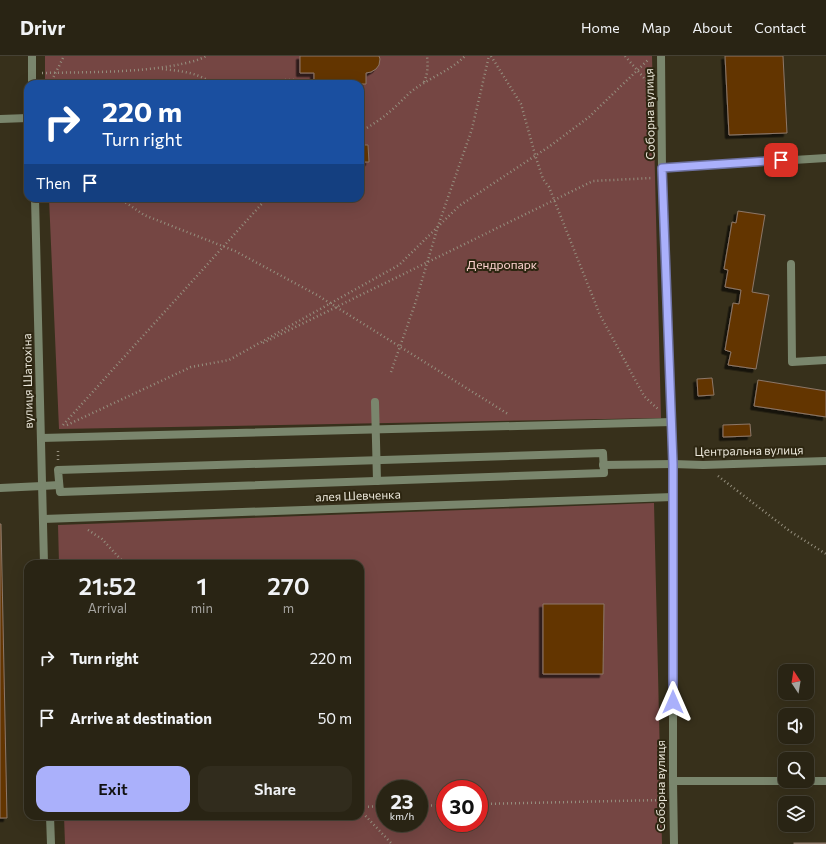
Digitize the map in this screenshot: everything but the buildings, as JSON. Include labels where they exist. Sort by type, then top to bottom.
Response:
[{"type":"street","points":[[32,56],[32,80]]},
{"type":"street","name":"Соборна вулиця","points":[[661,56],[662,177],[673,464],[674,844]]},
{"type":"street","points":[[0,119],[24,118]]},
{"type":"street","points":[[662,168],[826,158]]},
{"type":"street","name":"вулиця Шатохіна","points":[[35,202],[44,560]]},
{"type":"street","points":[[791,264],[792,362],[826,360]]},
{"type":"street","name":"алея Шевченка","points":[[375,402],[377,481]]},
{"type":"street","points":[[41,438],[672,422]]},
{"type":"street","points":[[59,485],[58,470],[603,453],[603,465],[673,464]]},
{"type":"street","name":"Центральна вулиця","points":[[673,464],[703,465],[826,461]]},
{"type":"street","name":"алея Шевченка","points":[[42,486],[59,485],[60,492],[604,473],[603,465]]},
{"type":"street","points":[[0,488],[42,486]]},
{"type":"street","name":"алея Шевченка","points":[[43,519],[673,497]]},
{"type":"street","points":[[814,781],[826,780]]},
{"type":"street","points":[[673,781],[778,781]]},
{"type":"street","points":[[50,820],[51,844]]},
{"type":"path","points":[[52,80],[64,56]]},
{"type":"path","points":[[32,74],[158,68],[184,63],[206,56]]},
{"type":"path","points":[[423,83],[427,75],[427,56]]},
{"type":"path","points":[[364,129],[394,108],[407,94],[456,64],[465,56]]},
{"type":"path","points":[[490,56],[521,104],[535,156],[543,179],[549,187],[600,314],[644,396],[672,422]]},
{"type":"path","points":[[391,372],[415,304],[438,226],[472,129],[490,56]]},
{"type":"path","points":[[625,56],[662,100]]},
{"type":"path","points":[[229,360],[399,265],[459,206],[535,156],[589,117],[652,56]]},
{"type":"path","points":[[158,68],[186,72],[206,80]]},
{"type":"path","points":[[263,202],[59,429],[191,367],[229,360],[594,181],[662,177]]},
{"type":"path","points":[[125,202],[144,215],[235,251],[331,303],[527,426]]},
{"type":"path","points":[[58,470],[59,438]]},
{"type":"path","points":[[703,465],[791,532],[826,554]]},
{"type":"path","points":[[71,518],[102,539],[121,560]]},
{"type":"path","points":[[488,804],[673,800]]},
{"type":"path","points":[[364,807],[376,806]]},
{"type":"path","points":[[364,814],[392,844]]},
{"type":"green space","name":"Дендропарк","points":[[45,56],[652,56],[661,418],[59,429],[49,202],[364,202],[364,80],[45,80]]},
{"type":"green space","points":[[654,503],[662,844],[65,844],[64,820],[364,820],[364,560],[59,560],[58,525]]},
{"type":"route","points":[[673,702],[673,464],[662,168],[781,160]]}]
